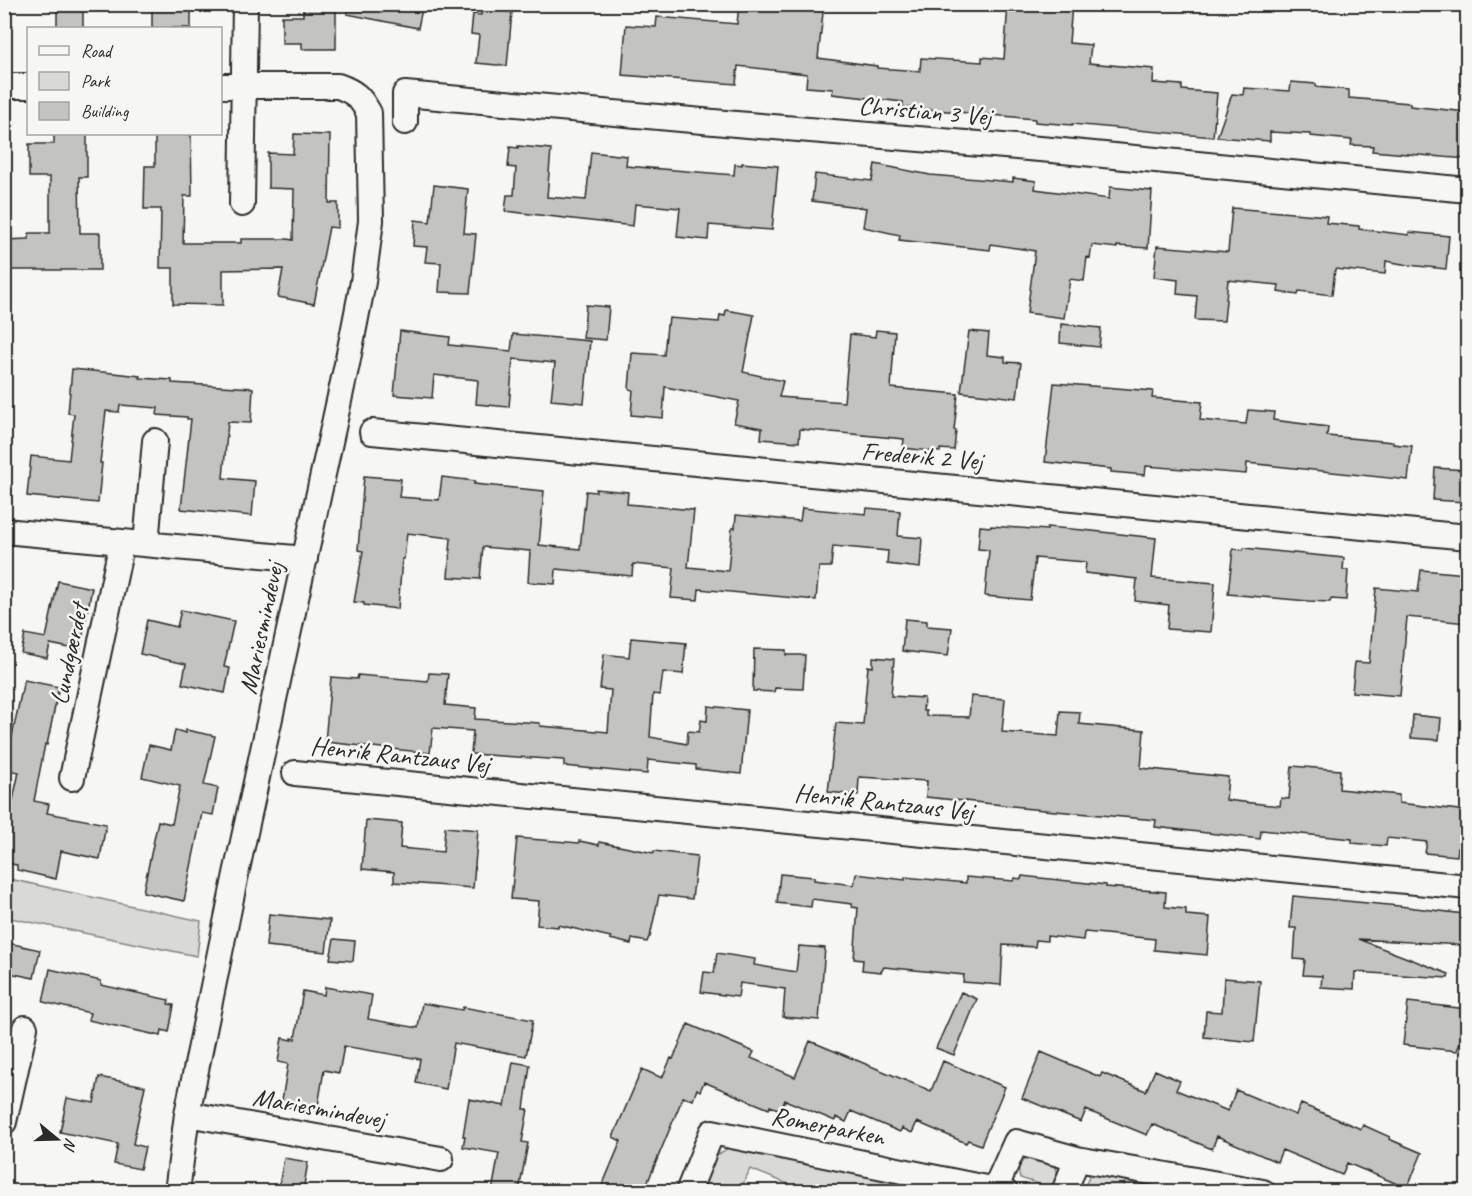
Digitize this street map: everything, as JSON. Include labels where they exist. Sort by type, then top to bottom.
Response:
[{"type":"street","points":[[242,204],[232,86],[245,4]]},
{"type":"street","points":[[4,86],[27,86]]},
{"type":"street","name":"Mariesmindevej","points":[[177,1191],[187,1114],[241,850],[347,364],[363,282],[371,221],[369,113],[362,100],[351,91],[338,86],[232,86]]},
{"type":"street","name":"Christian 3 Vej","points":[[405,122],[405,94],[1467,189]]},
{"type":"street","name":"Frederik 2 Vej","points":[[372,432],[1467,537]]},
{"type":"street","points":[[146,544],[155,441]]},
{"type":"street","points":[[4,531],[305,558]]},
{"type":"street","name":"Lundgærdet","points":[[72,778],[122,542]]},
{"type":"street","name":"Henrik Rantzaus Vej","points":[[295,773],[1467,888]]},
{"type":"street","points":[[4,1122],[25,1028]]},
{"type":"street","name":"Mariesmindevej","points":[[187,1114],[441,1159]]},
{"type":"street","name":"Romerparken","points":[[688,1191],[712,1132],[1000,1190],[1016,1142],[1077,1159],[1263,1191]]},
{"type":"street","points":[[1064,1191],[1077,1159]]},
{"type":"green space","points":[[5,878],[201,921],[197,956],[5,917]]},
{"type":"green space","points":[[731,1146],[948,1191],[838,1191],[816,1184],[806,1191],[750,1169],[740,1191],[699,1192],[712,1159]]},
{"type":"green space","points":[[1029,1156],[1048,1161],[1055,1167],[1057,1178],[1048,1187],[1020,1178],[1020,1165]]},
{"type":"green space","points":[[1090,1173],[1127,1178],[1122,1191],[1083,1192]]},
{"type":"building","points":[[57,4],[83,4],[83,27],[57,27]]},
{"type":"building","points":[[152,4],[191,4],[191,27],[152,27]]},
{"type":"building","points":[[303,4],[336,4],[336,49],[302,49],[302,43],[282,43],[282,16],[303,16]]},
{"type":"building","points":[[348,4],[423,4],[418,28],[347,14]]},
{"type":"building","points":[[739,4],[824,4],[818,58],[877,66],[877,68],[920,71],[921,58],[982,62],[982,57],[1004,59],[1008,4],[1072,4],[1069,43],[1091,45],[1089,63],[1154,69],[1153,83],[1182,85],[1182,90],[1217,93],[1213,137],[1035,122],[1035,119],[903,107],[903,102],[832,94],[833,89],[806,87],[807,74],[738,66],[736,84],[622,75],[626,25],[656,27],[657,17],[737,24]]},
{"type":"building","points":[[481,9],[512,12],[507,66],[476,63],[479,35],[471,34],[473,14],[481,15]]},
{"type":"building","points":[[1291,82],[1349,90],[1349,98],[1410,103],[1410,106],[1467,112],[1467,159],[1372,151],[1373,146],[1351,145],[1352,140],[1310,136],[1310,134],[1270,132],[1270,141],[1217,137],[1232,94],[1243,95],[1244,88],[1290,91]]},
{"type":"building","points":[[294,134],[330,135],[329,203],[338,203],[338,228],[329,227],[314,304],[278,297],[283,269],[223,270],[223,305],[173,304],[173,268],[160,268],[161,209],[144,209],[145,166],[155,166],[155,135],[191,135],[192,196],[184,196],[183,243],[241,243],[241,239],[293,240],[294,189],[268,188],[268,153],[293,154]]},
{"type":"building","points":[[54,135],[87,135],[87,177],[79,177],[80,233],[100,233],[100,270],[4,270],[4,240],[29,239],[29,233],[50,233],[50,177],[29,177],[29,144],[54,144]]},
{"type":"building","points":[[518,146],[551,149],[547,197],[586,200],[591,152],[627,156],[626,166],[734,175],[735,164],[778,166],[772,230],[709,225],[708,240],[677,237],[680,208],[635,204],[633,226],[505,211],[507,195],[514,195],[516,168],[508,167],[510,147],[518,148]]},
{"type":"building","points":[[875,164],[930,175],[1013,182],[1013,178],[1036,181],[1035,189],[1109,199],[1110,187],[1152,191],[1148,248],[1092,245],[1090,258],[1087,257],[1084,281],[1070,279],[1064,318],[1027,313],[1035,251],[991,244],[990,250],[899,240],[900,235],[863,227],[866,208],[812,201],[815,174],[872,181]]},
{"type":"building","points":[[434,185],[468,189],[464,233],[476,234],[470,293],[439,292],[441,263],[425,262],[427,247],[413,246],[415,220],[430,222]]},
{"type":"building","points":[[1232,208],[1327,216],[1326,223],[1359,226],[1359,229],[1409,235],[1409,232],[1449,236],[1446,269],[1386,261],[1385,274],[1335,269],[1332,295],[1299,291],[1298,295],[1278,292],[1279,285],[1228,280],[1224,321],[1195,320],[1197,296],[1177,294],[1178,280],[1154,277],[1157,246],[1228,252]]},
{"type":"building","points":[[586,305],[609,307],[606,340],[583,338]]},
{"type":"building","points":[[726,310],[754,315],[743,372],[783,381],[779,397],[844,402],[850,334],[875,337],[876,330],[895,332],[891,388],[958,394],[954,450],[940,449],[940,452],[903,448],[904,439],[800,429],[799,442],[761,439],[762,428],[734,423],[739,401],[665,387],[663,418],[631,415],[633,390],[629,389],[632,353],[664,355],[669,318],[719,322],[720,315],[725,316]]},
{"type":"building","points":[[1061,324],[1101,328],[1099,347],[1060,343]]},
{"type":"building","points":[[400,331],[450,337],[449,345],[511,351],[513,334],[590,341],[584,403],[551,400],[555,363],[513,359],[509,407],[476,404],[478,380],[434,375],[432,398],[394,395]]},
{"type":"building","points":[[969,331],[989,333],[987,355],[1005,357],[1005,362],[1021,363],[1017,398],[961,392]]},
{"type":"building","points":[[72,369],[172,380],[172,383],[253,388],[251,423],[228,422],[223,478],[255,481],[252,516],[181,509],[191,419],[157,415],[158,408],[120,405],[119,412],[106,411],[98,503],[27,496],[31,456],[69,460],[74,414],[68,413]]},
{"type":"building","points":[[1054,383],[1153,391],[1152,398],[1202,402],[1200,420],[1246,424],[1248,410],[1274,412],[1273,420],[1328,427],[1327,436],[1412,446],[1408,480],[1247,463],[1246,474],[1146,466],[1145,475],[1045,462]]},
{"type":"building","points":[[1435,468],[1467,470],[1466,502],[1433,500]]},
{"type":"building","points":[[364,476],[401,479],[399,497],[439,500],[442,477],[475,481],[474,484],[544,491],[539,545],[580,549],[586,491],[596,492],[596,489],[628,492],[627,504],[694,510],[688,567],[728,571],[732,528],[735,528],[736,515],[800,521],[802,508],[866,514],[867,508],[900,511],[898,536],[922,538],[920,568],[887,564],[888,551],[833,546],[831,567],[819,567],[816,600],[699,589],[698,600],[671,598],[674,568],[633,564],[632,576],[556,569],[555,584],[528,582],[530,551],[483,547],[480,579],[448,577],[451,538],[407,533],[404,559],[402,559],[398,609],[364,605],[364,603],[354,602],[363,551],[358,550]]},
{"type":"building","points":[[980,526],[1047,530],[1047,527],[1156,538],[1152,578],[1215,583],[1211,632],[1167,629],[1169,605],[1135,601],[1137,579],[1085,573],[1086,562],[1035,558],[1030,600],[985,596],[989,550],[978,549]]},
{"type":"building","points":[[1244,548],[1344,558],[1343,570],[1348,570],[1346,600],[1308,601],[1228,594],[1233,549],[1243,550]]},
{"type":"building","points":[[1421,570],[1467,574],[1467,623],[1407,617],[1400,696],[1352,692],[1355,662],[1369,663],[1376,588],[1418,592]]},
{"type":"building","points":[[58,581],[92,588],[80,650],[50,644],[47,658],[21,653],[25,634],[46,638]]},
{"type":"building","points":[[181,610],[234,621],[224,667],[230,668],[225,693],[182,684],[186,664],[140,654],[147,620],[177,627]]},
{"type":"building","points":[[905,619],[927,621],[927,626],[952,628],[948,656],[902,651]]},
{"type":"building","points":[[631,638],[686,643],[683,674],[663,672],[660,695],[653,694],[650,737],[687,744],[688,731],[699,732],[701,720],[707,721],[708,706],[747,710],[741,774],[696,769],[696,765],[648,760],[647,774],[564,766],[564,760],[471,754],[473,731],[433,728],[430,753],[325,742],[331,677],[357,679],[358,675],[428,681],[429,673],[448,674],[445,705],[476,708],[475,719],[540,723],[540,726],[608,732],[611,690],[600,689],[604,654],[629,657]]},
{"type":"building","points":[[754,649],[786,650],[786,655],[805,655],[803,689],[775,688],[774,692],[753,691]]},
{"type":"building","points":[[873,657],[894,659],[891,696],[924,698],[923,711],[926,711],[926,716],[969,717],[971,696],[1005,699],[1002,732],[1058,736],[1060,711],[1080,712],[1079,724],[1144,730],[1141,768],[1228,777],[1226,800],[1280,806],[1281,798],[1289,799],[1292,766],[1340,770],[1339,789],[1399,795],[1399,803],[1467,811],[1467,849],[1458,848],[1457,856],[1425,853],[1427,842],[1387,838],[1386,846],[1352,843],[1352,839],[1261,830],[1260,839],[1155,827],[1156,820],[926,797],[927,781],[859,777],[858,795],[828,792],[836,723],[863,725],[868,666],[873,667]]},
{"type":"building","points":[[24,680],[59,687],[34,801],[49,804],[47,813],[106,824],[100,859],[61,851],[56,879],[17,870],[17,865],[4,863],[4,841],[19,772],[5,769]]},
{"type":"building","points":[[1413,715],[1441,718],[1439,740],[1411,738]]},
{"type":"building","points":[[175,730],[215,736],[204,785],[218,788],[213,815],[202,813],[184,901],[143,892],[158,821],[172,824],[180,786],[142,777],[149,745],[171,750]]},
{"type":"building","points":[[366,820],[402,823],[400,848],[443,852],[445,827],[478,830],[473,888],[394,882],[394,872],[362,869]]},
{"type":"building","points":[[517,838],[579,843],[579,841],[599,845],[599,842],[654,853],[654,851],[697,856],[692,899],[659,895],[647,942],[632,939],[631,944],[558,925],[558,927],[537,925],[539,901],[511,899]]},
{"type":"building","points":[[780,874],[814,877],[814,880],[854,885],[856,874],[905,880],[905,877],[966,883],[966,877],[1014,881],[1015,878],[1021,879],[1022,876],[1166,892],[1165,907],[1186,909],[1186,915],[1210,917],[1207,955],[1154,950],[1155,939],[1085,932],[1083,940],[1047,936],[1047,941],[1036,940],[1035,947],[1003,945],[1001,985],[963,982],[964,975],[884,967],[881,972],[862,970],[863,960],[854,959],[858,908],[852,907],[852,904],[812,899],[811,907],[777,903]]},
{"type":"building","points":[[1293,896],[1464,914],[1462,945],[1358,939],[1449,974],[1448,978],[1355,972],[1354,989],[1321,987],[1322,976],[1303,975],[1305,960],[1294,959],[1296,928],[1290,928]]},
{"type":"building","points":[[269,914],[330,920],[326,952],[266,946]]},
{"type":"building","points":[[334,939],[355,941],[353,961],[330,959]]},
{"type":"building","points":[[4,942],[40,950],[34,978],[4,972]]},
{"type":"building","points":[[799,946],[825,948],[819,1020],[783,1017],[785,989],[740,983],[738,997],[701,992],[704,972],[714,973],[717,953],[755,959],[754,965],[796,972]]},
{"type":"building","points":[[50,969],[101,981],[101,985],[169,1000],[168,1004],[174,1005],[169,1032],[162,1030],[161,1036],[88,1020],[90,1013],[43,1002]]},
{"type":"building","points":[[1224,978],[1260,981],[1254,1042],[1204,1037],[1206,1011],[1222,1012]]},
{"type":"building","points":[[325,987],[372,995],[368,1019],[418,1028],[422,1003],[462,1010],[463,1007],[533,1020],[526,1056],[454,1043],[446,1089],[416,1083],[420,1059],[344,1046],[339,1073],[324,1070],[317,1112],[281,1106],[288,1064],[278,1062],[282,1038],[295,1039],[303,991],[324,995]]},
{"type":"building","points":[[961,992],[977,999],[954,1055],[936,1048]]},
{"type":"building","points":[[1408,1002],[1467,1009],[1467,1023],[1457,1051],[1403,1045]]},
{"type":"building","points":[[688,1024],[754,1052],[751,1058],[795,1077],[810,1041],[931,1091],[943,1061],[1005,1087],[981,1145],[968,1140],[966,1143],[917,1122],[912,1133],[902,1128],[900,1132],[851,1111],[846,1122],[836,1117],[835,1121],[785,1100],[781,1110],[770,1106],[769,1109],[704,1082],[700,1091],[697,1089],[693,1100],[683,1097],[644,1191],[600,1191],[621,1141],[613,1137],[642,1069],[662,1078]]},
{"type":"building","points":[[1041,1052],[1100,1077],[1102,1073],[1146,1091],[1155,1070],[1180,1081],[1176,1090],[1228,1111],[1236,1090],[1296,1115],[1301,1104],[1361,1129],[1363,1125],[1422,1153],[1407,1188],[1347,1163],[1342,1175],[1282,1150],[1277,1162],[1217,1136],[1212,1149],[1152,1124],[1147,1135],[1086,1110],[1081,1122],[1022,1098]]},
{"type":"building","points":[[513,1062],[530,1065],[524,1109],[528,1109],[522,1142],[528,1143],[519,1191],[492,1191],[499,1153],[463,1147],[469,1099],[505,1106]]},
{"type":"building","points":[[99,1077],[145,1086],[133,1144],[145,1147],[140,1169],[114,1164],[118,1144],[60,1132],[67,1098],[94,1103]]},
{"type":"building","points":[[284,1158],[308,1162],[303,1191],[278,1191]]}]
